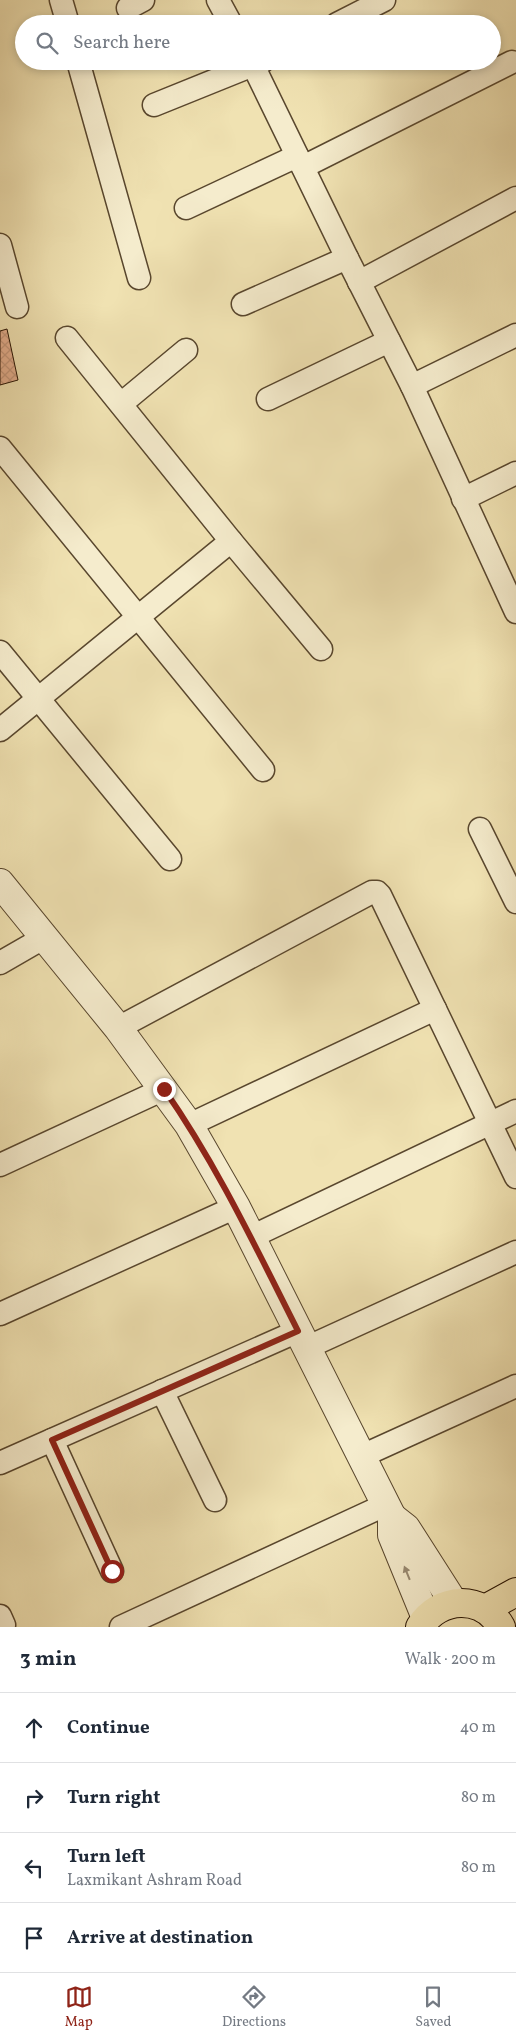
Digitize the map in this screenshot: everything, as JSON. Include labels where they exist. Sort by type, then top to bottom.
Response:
[{"type":"main road","points":[[423,1622],[438,1608],[454,1603],[470,1603],[493,1618],[516,1592]]},
{"type":"street","points":[[61,0],[65,15]]},
{"type":"street","points":[[218,0],[226,15]]},
{"type":"street","points":[[355,15],[384,0]]},
{"type":"street","points":[[501,67],[512,62]]},
{"type":"street","points":[[81,70],[139,278]]},
{"type":"street","points":[[154,105],[239,70]]},
{"type":"street","points":[[259,70],[300,161],[412,386],[514,601]]},
{"type":"street","points":[[186,208],[300,161],[495,70]]},
{"type":"street","points":[[360,282],[516,198]]},
{"type":"street","points":[[0,245],[17,307]]},
{"type":"street","points":[[243,304],[347,258]]},
{"type":"street","points":[[412,386],[516,335]]},
{"type":"street","points":[[67,338],[321,649]]},
{"type":"street","points":[[268,399],[389,341]]},
{"type":"street","points":[[121,404],[186,350]]},
{"type":"street","points":[[0,448],[263,770]]},
{"type":"street","points":[[464,499],[516,473]]},
{"type":"street","points":[[0,730],[231,541]]},
{"type":"street","points":[[0,652],[170,859]]},
{"type":"street","points":[[480,829],[516,902]]},
{"type":"street","points":[[0,883],[118,1028],[189,1125],[236,1207],[389,1511],[406,1528],[454,1603]]},
{"type":"street","points":[[118,1028],[372,892],[376,892],[380,896],[516,1177]]},
{"type":"street","points":[[0,963],[45,938]]},
{"type":"street","points":[[189,1125],[435,1009]]},
{"type":"street","points":[[0,1165],[164,1089]]},
{"type":"street","points":[[251,1237],[516,1111]]},
{"type":"street","points":[[0,1314],[236,1207]]},
{"type":"street","points":[[0,1462],[162,1391],[302,1340],[516,1252]]},
{"type":"street","points":[[362,1456],[516,1386]]},
{"type":"street","points":[[162,1391],[215,1500]]},
{"type":"street","points":[[52,1440],[112,1571]]},
{"type":"street","points":[[389,1511],[392,1535],[423,1622]]},
{"type":"street","points":[[122,1627],[389,1511]]},
{"type":"building","points":[[7,329],[18,380],[0,385],[0,331]]},
{"type":"route","points":[[112,1571],[52,1440],[298,1331],[236,1207],[189,1125],[164,1089]]}]
